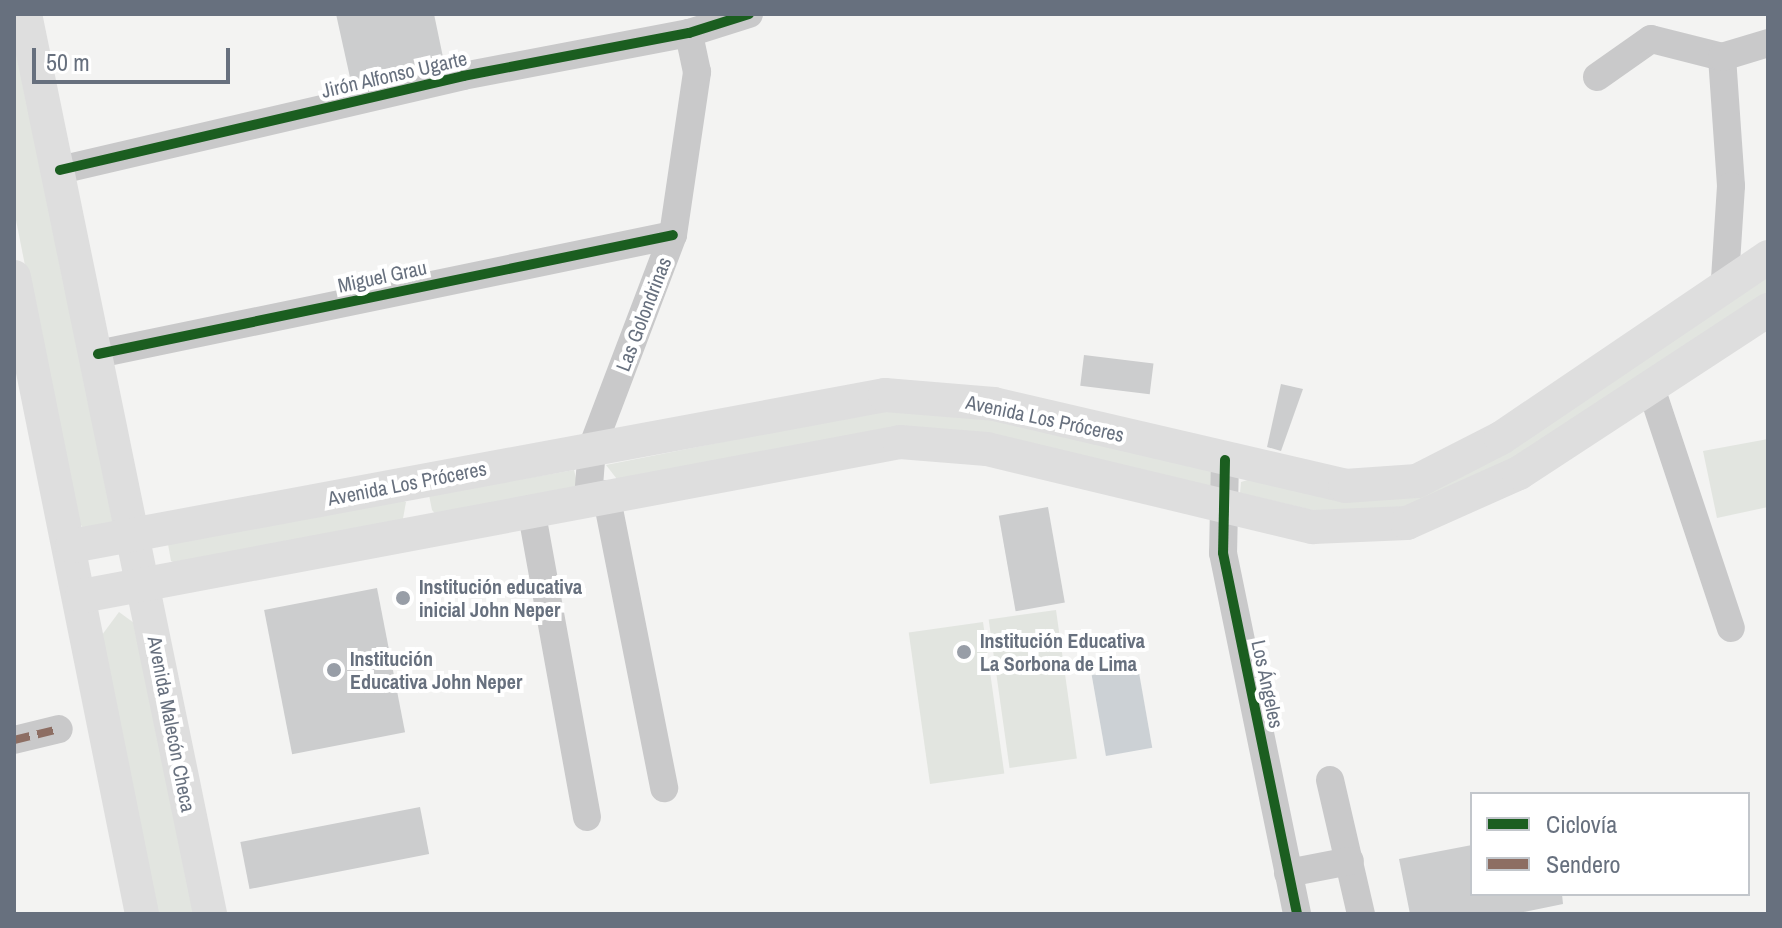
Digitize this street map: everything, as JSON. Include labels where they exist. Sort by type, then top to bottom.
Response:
[{"type":"main road","name":"Avenida Malecón Checa","points":[[25,14],[98,354],[210,914]]},
{"type":"main road","name":"Avenida Los Próceres","points":[[72,546],[805,408],[924,396],[994,404],[1345,486],[1426,478],[1501,438],[1725,280],[1768,257]]},
{"type":"main road","points":[[14,277],[72,546],[142,914]]},
{"type":"main road","points":[[82,596],[597,496],[900,442],[987,449],[1224,509],[1338,529],[1407,523],[1519,473],[1768,310]]},
{"type":"main road","points":[[414,482],[423,529]]},
{"type":"street","name":"Jirón Alfonso Ugarte","points":[[60,170],[463,76],[689,33],[744,17]]},
{"type":"street","points":[[1597,77],[1653,26],[1722,57],[1768,43]]},
{"type":"street","name":"Las Golondrinas","points":[[664,788],[597,496],[592,448],[673,235],[697,72],[689,33]]},
{"type":"street","points":[[1722,57],[1731,186],[1725,280]]},
{"type":"street","name":"Miguel Grau","points":[[98,354],[673,235]]},
{"type":"street","points":[[1650,385],[1731,628]]},
{"type":"street","name":"Los Ángeles","points":[[1225,460],[1223,553],[1297,914]]},
{"type":"street","points":[[531,509],[587,817]]},
{"type":"street","points":[[14,740],[59,729]]},
{"type":"street","points":[[1330,780],[1361,914]]},
{"type":"street","points":[[1288,873],[1350,861]]},
{"type":"shaded area","points":[[14,15],[118,516],[107,528],[84,529],[75,517],[14,210]]},
{"type":"shaded area","points":[[1768,268],[1768,300],[1479,486],[1359,521],[1240,493],[1241,482],[1251,479],[1390,495]]},
{"type":"shaded area","points":[[883,410],[978,412],[1213,469],[1211,489],[994,441],[620,483],[606,465]]},
{"type":"shaded area","points":[[1768,439],[1768,507],[1717,518],[1703,451]]},
{"type":"shaded area","points":[[574,470],[578,486],[438,517],[432,510],[429,495]]},
{"type":"shaded area","points":[[397,498],[406,502],[402,524],[180,565],[171,561],[168,544]]},
{"type":"shaded area","points":[[1056,610],[1077,759],[1010,768],[989,619]]},
{"type":"shaded area","points":[[119,612],[141,628],[200,914],[157,914],[99,639]]},
{"type":"shaded area","points":[[983,622],[1004,774],[930,784],[909,632]]},
{"type":"shaded area","points":[[1138,667],[1152,748],[1106,756],[1092,675]]},
{"type":"building","points":[[336,14],[434,14],[444,62],[351,82]]},
{"type":"building","points":[[1084,355],[1153,364],[1150,394],[1080,386]]},
{"type":"building","points":[[1281,384],[1303,389],[1281,451],[1267,447]]},
{"type":"building","points":[[1048,507],[1065,603],[1016,611],[999,516]]},
{"type":"building","name":"Institución Educativa John Neper","points":[[377,588],[405,732],[292,754],[264,610]]},
{"type":"building","points":[[420,807],[429,854],[250,889],[240,842]]},
{"type":"building","points":[[1470,845],[1470,896],[1562,896],[1563,904],[1514,914],[1410,914],[1399,859]]},
{"type":"marked path","points":[[14,740],[59,729]]},
{"type":"cycle path","points":[[60,170],[463,76],[689,33],[749,14]]},
{"type":"cycle path","points":[[98,354],[673,235]]},
{"type":"cycle path","points":[[1225,460],[1223,553],[1297,914]]},
{"type":"place","name":"Institución educativa inicial John Neper","points":[[403,598]]},
{"type":"place","name":"Institución Educativa La Sorbona de Lima","points":[[964,652]]},
{"type":"place","name":"Institución Educativa John Neper","points":[[334,670]]}]
